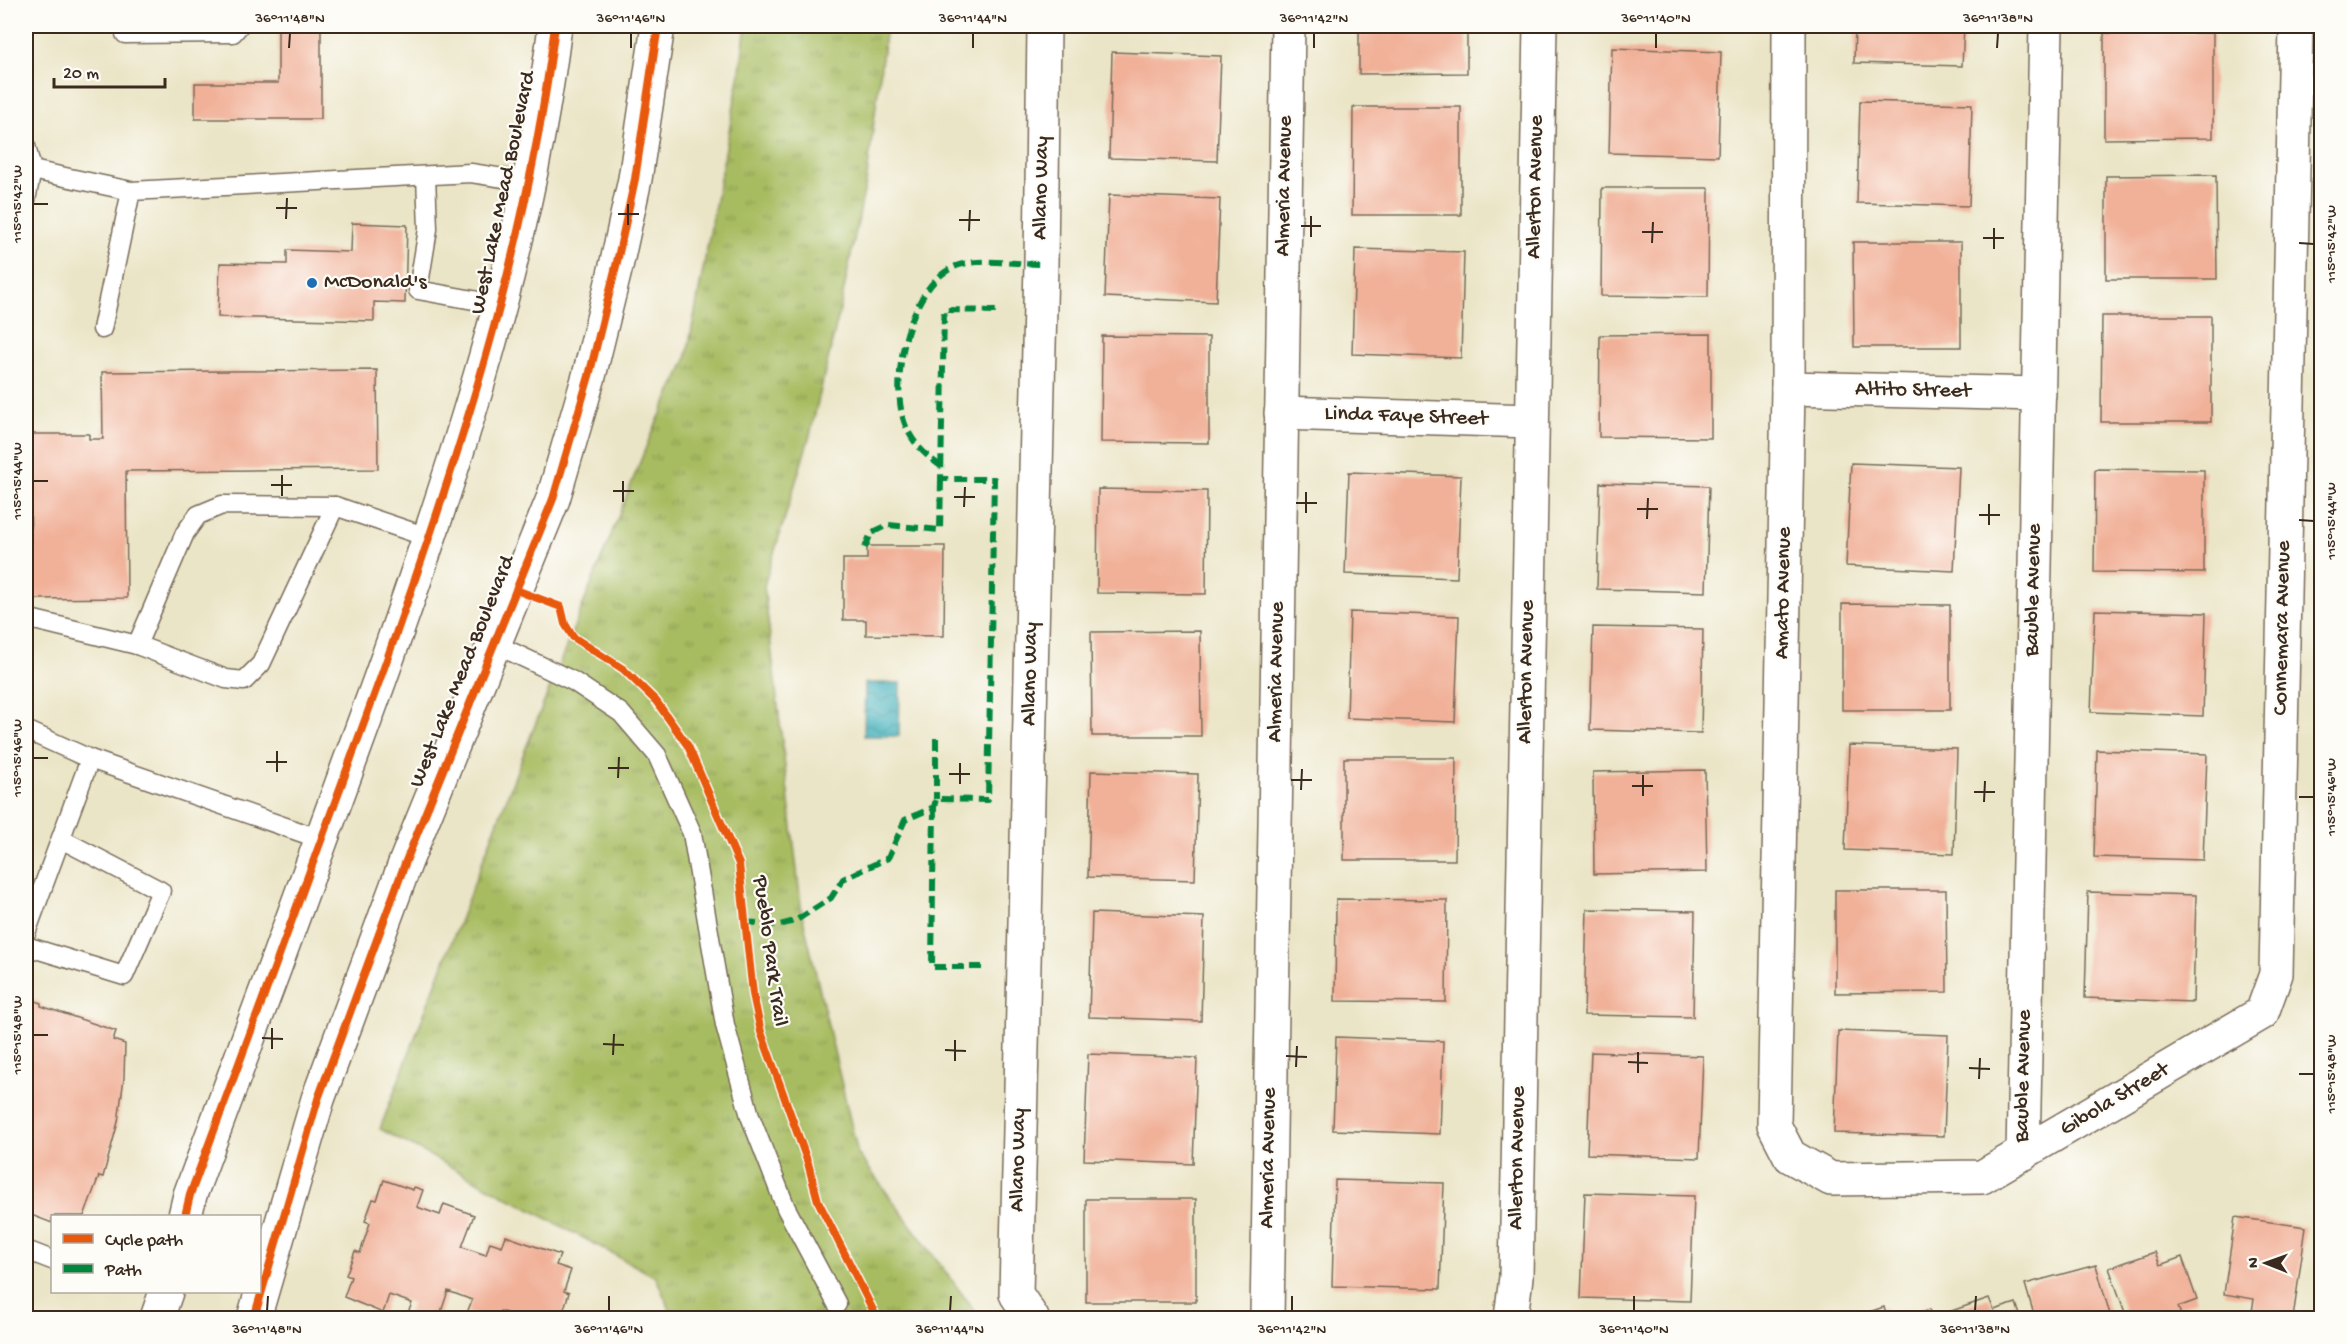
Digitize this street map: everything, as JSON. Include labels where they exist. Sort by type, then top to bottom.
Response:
[{"type":"street","name":"West Lake Mead Boulevard","points":[[185,1215],[190,1195],[323,840],[457,460],[501,305],[530,182],[555,26]]},
{"type":"street","name":"West Lake Mead Boulevard","points":[[254,1318],[318,1099],[406,861],[553,499],[589,376],[635,179],[658,26]]},
{"type":"street","name":"Allano Way","points":[[1032,1318],[1016,1294],[1041,264],[1044,26]]},
{"type":"street","name":"Almeria Avenue","points":[[1267,1318],[1288,26]]},
{"type":"street","name":"Allerton Avenue","points":[[1512,1318],[1516,1276],[1540,26]]},
{"type":"street","name":"Amato Avenue","points":[[1789,26],[1788,388],[1774,1125],[1790,1156]]},
{"type":"street","name":"Bauble Avenue","points":[[2023,1154],[2046,26]]},
{"type":"street","name":"Connemara Avenue","points":[[2262,1013],[2276,974],[2296,26]]},
{"type":"street","name":"Altito Street","points":[[1788,388],[2038,394]]},
{"type":"street","name":"Linda Faye Street","points":[[1281,413],[1531,421]]},
{"type":"street","name":"Gibola Street","points":[[1790,1156],[1831,1179],[1982,1177],[2262,1013]]},
{"type":"lane","points":[[125,34],[233,33],[239,26]]},
{"type":"lane","points":[[26,146],[32,170],[26,200]]},
{"type":"lane","points":[[32,170],[131,191],[471,173],[530,182]]},
{"type":"lane","points":[[426,176],[428,229],[418,290],[501,305]]},
{"type":"lane","points":[[102,329],[131,191]]},
{"type":"lane","points":[[137,645],[185,533],[198,515],[222,505],[335,506],[430,538]]},
{"type":"lane","points":[[26,618],[137,645],[226,679],[244,681],[261,664],[335,506]]},
{"type":"lane","points":[[495,644],[573,681],[621,713],[657,755],[692,833],[725,1026],[750,1116],[786,1208],[837,1304]]},
{"type":"lane","points":[[26,730],[90,759],[323,840]]},
{"type":"lane","points":[[26,933],[90,759]]},
{"type":"lane","points":[[26,946],[124,976],[161,891],[61,839]]},
{"type":"lane","points":[[26,1250],[51,1260]]},
{"type":"green space","points":[[746,26],[886,26],[867,177],[840,309],[810,435],[764,586],[802,914],[858,1154],[980,1318],[673,1318],[656,1277],[380,1129],[527,745],[650,437],[686,360],[739,78]]},
{"type":"water","points":[[865,683],[900,683],[899,736],[864,736]]},
{"type":"building","points":[[278,26],[321,26],[321,119],[195,119],[195,83],[278,83]]},
{"type":"building","points":[[1359,26],[1467,26],[1467,73],[1359,74]]},
{"type":"building","points":[[1855,26],[1964,26],[1962,66],[1854,63]]},
{"type":"building","points":[[2104,33],[2213,33],[2213,138],[2104,139]]},
{"type":"building","points":[[1612,48],[1721,52],[1718,156],[1609,153]]},
{"type":"building","points":[[1112,52],[1221,56],[1217,161],[1109,158]]},
{"type":"building","points":[[1860,101],[1972,104],[1969,206],[1857,203]]},
{"type":"building","points":[[1353,107],[1461,107],[1461,215],[1352,215]]},
{"type":"building","points":[[2216,175],[2217,279],[2106,279],[2106,176]]},
{"type":"building","points":[[1602,188],[1709,188],[1708,297],[1601,296]]},
{"type":"building","points":[[1109,195],[1220,199],[1216,302],[1105,297]]},
{"type":"building","name":"McDonald's","points":[[352,223],[407,225],[405,303],[374,302],[374,321],[218,317],[220,263],[287,264],[287,250],[351,252]]},
{"type":"building","points":[[1853,242],[1961,242],[1961,347],[1854,347]]},
{"type":"building","points":[[1355,249],[1464,252],[1461,358],[1352,354]]},
{"type":"building","points":[[2102,316],[2211,316],[2211,422],[2101,422]]},
{"type":"building","points":[[1711,334],[1711,438],[1599,437],[1600,335]]},
{"type":"building","points":[[1102,336],[1209,337],[1209,443],[1101,442]]},
{"type":"building","points":[[377,370],[378,469],[126,471],[127,598],[31,599],[30,434],[89,434],[89,439],[103,439],[102,372]]},
{"type":"building","points":[[1851,463],[1959,467],[1954,571],[1846,566]]},
{"type":"building","points":[[2095,469],[2204,470],[2204,573],[2094,572]]},
{"type":"building","points":[[1349,472],[1461,476],[1457,578],[1345,574]]},
{"type":"building","points":[[1600,483],[1709,486],[1706,592],[1597,589]]},
{"type":"building","points":[[1098,489],[1207,491],[1206,594],[1097,593]]},
{"type":"building","points":[[867,546],[945,546],[944,636],[866,635],[866,620],[843,620],[843,559],[867,559]]},
{"type":"building","points":[[1842,604],[1950,605],[1950,710],[1842,710]]},
{"type":"building","points":[[2095,610],[2206,613],[2203,716],[2091,712]]},
{"type":"building","points":[[1350,612],[1459,616],[1455,722],[1347,718]]},
{"type":"building","points":[[1593,627],[1703,629],[1701,733],[1590,730]]},
{"type":"building","points":[[1200,631],[1201,736],[1092,736],[1091,632]]},
{"type":"building","points":[[1849,745],[1957,749],[1954,854],[1845,850]]},
{"type":"building","points":[[2097,750],[2207,754],[2203,860],[2094,857]]},
{"type":"building","points":[[1344,758],[1456,758],[1455,860],[1344,860]]},
{"type":"building","points":[[1705,770],[1707,872],[1594,874],[1593,772]]},
{"type":"building","points":[[1091,771],[1198,774],[1195,880],[1088,877]]},
{"type":"building","points":[[1835,890],[1946,890],[1947,992],[1835,993]]},
{"type":"building","points":[[2088,892],[2196,895],[2193,1002],[2085,998]]},
{"type":"building","points":[[1336,899],[1447,900],[1446,1002],[1335,1001]]},
{"type":"building","points":[[1587,909],[1695,911],[1693,1017],[1584,1015]]},
{"type":"building","points":[[1092,913],[1204,917],[1201,1021],[1089,1017]]},
{"type":"building","points":[[26,997],[41,1003],[41,1006],[116,1031],[113,1040],[125,1044],[124,1078],[118,1122],[103,1177],[99,1176],[84,1215],[51,1215],[51,1223],[26,1213]]},
{"type":"building","points":[[1838,1031],[1948,1035],[1944,1136],[1834,1133]]},
{"type":"building","points":[[1336,1037],[1443,1041],[1440,1134],[1333,1130]]},
{"type":"building","points":[[1591,1052],[1703,1056],[1699,1158],[1587,1154]]},
{"type":"building","points":[[1088,1054],[1197,1058],[1193,1164],[1084,1160]]},
{"type":"building","points":[[384,1180],[413,1190],[414,1187],[423,1190],[417,1207],[440,1215],[444,1204],[474,1215],[462,1247],[486,1255],[490,1242],[502,1246],[506,1236],[560,1255],[556,1265],[571,1270],[564,1291],[569,1293],[561,1318],[521,1318],[500,1311],[498,1318],[485,1318],[467,1313],[472,1300],[448,1291],[439,1318],[426,1318],[408,1313],[412,1303],[389,1295],[383,1313],[344,1297],[351,1277],[346,1275],[355,1251],[360,1253],[370,1223],[365,1221],[373,1199],[377,1200]]},
{"type":"building","points":[[1335,1180],[1444,1183],[1440,1289],[1332,1286]]},
{"type":"building","points":[[1585,1193],[1694,1196],[1690,1301],[1581,1298]]},
{"type":"building","points":[[1086,1199],[1196,1199],[1196,1302],[1086,1302]]},
{"type":"building","points":[[2235,1217],[2306,1227],[2293,1318],[2251,1318],[2254,1299],[2224,1294]]},
{"type":"building","points":[[2155,1252],[2160,1265],[2182,1257],[2197,1300],[2178,1307],[2182,1318],[2127,1318],[2109,1268]]},
{"type":"building","points":[[2096,1265],[2111,1318],[2035,1318],[2025,1284]]},
{"type":"building","points":[[1989,1298],[1994,1310],[2016,1303],[2021,1318],[1945,1318],[1943,1314]]},
{"type":"building","points":[[1884,1307],[1887,1318],[1858,1318],[1857,1316]]},
{"type":"building","points":[[1930,1309],[1933,1318],[1901,1318]]},
{"type":"marked path","points":[[942,467],[929,457],[913,439],[903,418],[900,399],[903,353],[918,306],[930,287],[945,272],[963,264],[990,262],[1041,264]]},
{"type":"marked path","points":[[745,922],[779,925],[795,921],[831,898],[843,879],[888,858],[905,820],[934,807],[936,799],[988,800],[994,479],[941,479],[944,310],[1000,311]]},
{"type":"marked path","points":[[865,548],[871,533],[888,525],[940,530],[941,479]]},
{"type":"marked path","points":[[936,738],[936,799]]},
{"type":"marked path","points":[[934,807],[932,967],[988,967]]},
{"type":"cycle path","points":[[185,1215],[190,1195],[380,679],[461,438],[507,276],[527,193],[543,110],[555,26]]},
{"type":"cycle path","points":[[254,1318],[318,1099],[406,861],[553,499],[589,376],[617,262],[635,179],[658,26]]},
{"type":"cycle path","name":"Pueblo Park Trail","points":[[516,590],[561,607],[565,624],[573,637],[623,669],[656,701],[688,746],[739,864],[753,994],[761,1032],[808,1163],[818,1201],[877,1318]]},
{"type":"place","name":"McDonald's","points":[[312,283]]}]
